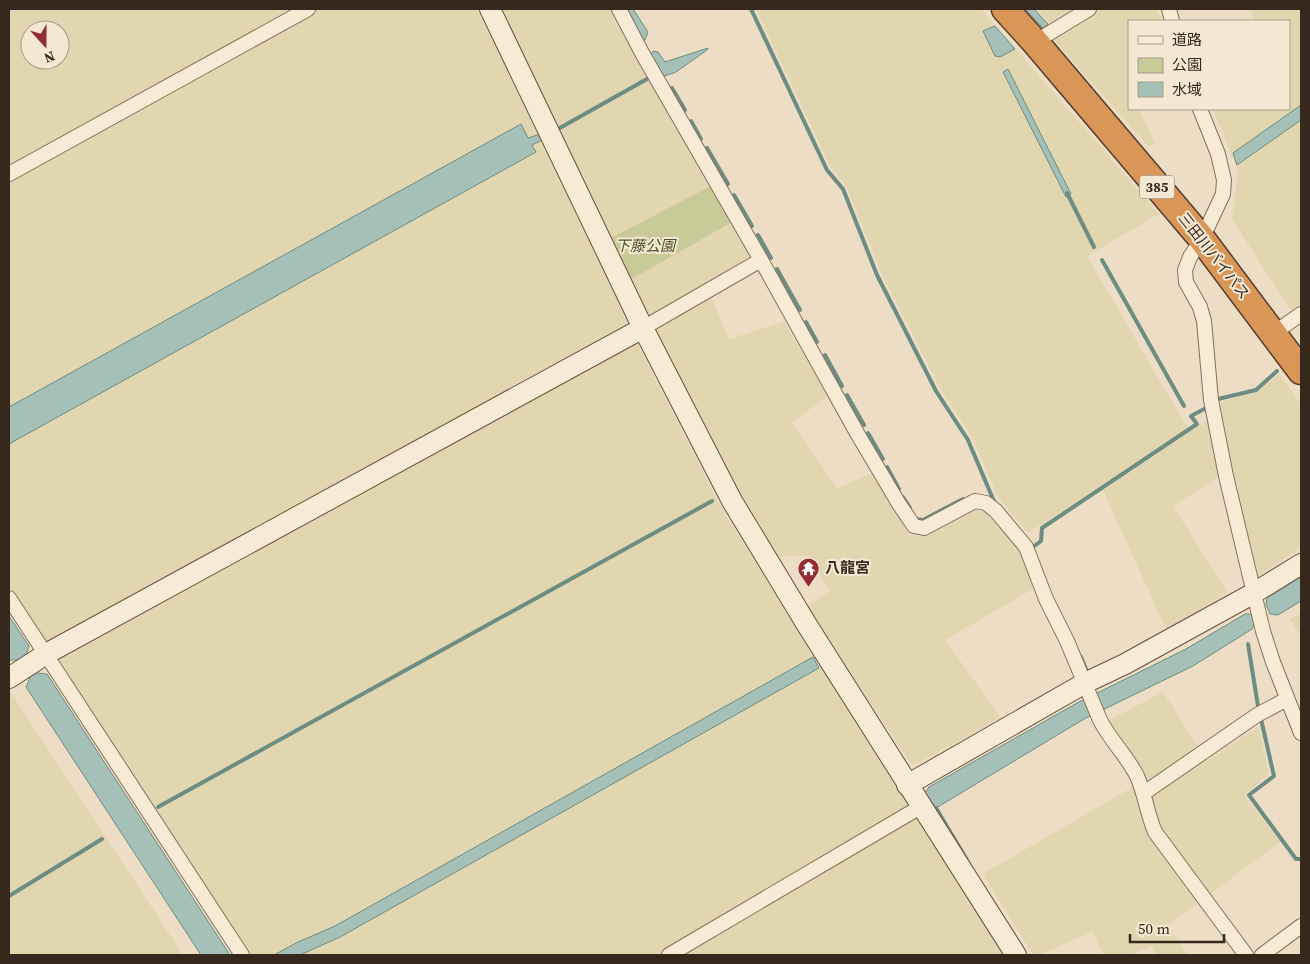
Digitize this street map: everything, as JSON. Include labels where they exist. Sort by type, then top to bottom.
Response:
[{"type":"highway","name":"三田川バイパス","points":[[1005,9],[1202,240],[1301,371]]},
{"type":"street","points":[[9,174],[308,9]]},
{"type":"street","points":[[490,9],[642,328],[732,501],[907,785],[1016,955]]},
{"type":"street","points":[[620,9],[642,53],[761,260],[857,433],[914,526],[924,528],[975,501],[986,503],[996,511],[1026,547],[1046,599],[1067,641],[1098,716],[1105,730],[1136,774],[1144,793],[1149,819],[1154,832],[1246,955]]},
{"type":"street","points":[[1035,42],[1089,9]]},
{"type":"street","points":[[1200,110],[1218,154],[1224,180],[1223,194],[1202,240],[1190,257],[1185,270],[1186,282],[1200,307],[1204,321],[1211,400],[1226,476],[1254,593],[1273,662],[1301,733]]},
{"type":"street","points":[[24,668],[642,328],[761,260]]},
{"type":"street","points":[[1274,333],[1301,314]]},
{"type":"street","points":[[907,785],[1086,688],[1254,593],[1301,564]]},
{"type":"street","points":[[9,598],[24,668],[242,955]]},
{"type":"street","points":[[1144,793],[1257,715],[1288,699]]},
{"type":"street","points":[[669,955],[922,806]]},
{"type":"street","points":[[1262,955],[1301,926]]},
{"type":"shaded area","points":[[9,9],[477,9],[629,322],[46,646],[9,589]]},
{"type":"shaded area","points":[[498,9],[612,9],[631,47],[713,185],[609,239]]},
{"type":"shaded area","points":[[756,9],[981,9],[1159,214],[1087,256],[1187,427],[1210,421],[1221,475],[1173,506],[1227,592],[1167,631],[1101,486],[1028,533],[998,497],[972,437],[941,390],[881,272],[846,186],[830,166]]},
{"type":"shaded area","points":[[1037,9],[1157,9],[1161,20],[1128,20],[1128,110],[1139,110],[1155,143],[1148,146],[1053,39],[1057,31]]},
{"type":"shaded area","points":[[1249,9],[1301,9],[1301,304],[1291,311],[1232,219],[1238,171],[1213,110],[1290,110],[1290,20],[1253,20],[1255,19]]},
{"type":"shaded area","points":[[734,221],[750,256],[706,285],[729,339],[784,322],[829,394],[792,423],[837,488],[875,472],[908,534],[924,537],[974,509],[987,513],[1021,551],[1033,589],[945,640],[1001,718],[912,766],[806,607],[830,591],[808,556],[779,556],[728,476],[630,280]]},
{"type":"shaded area","points":[[637,343],[724,513],[1005,955],[250,955],[59,660]]},
{"type":"shaded area","points":[[1280,374],[1301,405],[1301,548],[1256,578],[1218,403],[1257,392]]},
{"type":"shaded area","points":[[1301,613],[1301,636],[1290,619]]},
{"type":"shaded area","points":[[9,690],[183,955],[9,955]]},
{"type":"shaded area","points":[[1163,692],[1207,761],[1259,726],[1269,775],[1244,795],[1280,842],[1167,926],[1188,955],[1156,955],[1151,946],[1129,955],[1104,955],[1092,932],[1038,955],[1033,955],[983,874],[1133,787],[1131,777],[1098,726]]},
{"type":"green space","name":"下藤公園","points":[[713,185],[734,221],[630,280],[609,239]]},
{"type":"water","points":[[623,9],[633,9],[648,32],[645,40],[641,41]]},
{"type":"water","points":[[1025,9],[1034,9],[1048,24],[1043,28]]},
{"type":"water","points":[[995,26],[1015,49],[1000,57],[995,56],[983,31]]},
{"type":"water","points":[[708,48],[676,72],[662,77],[651,55],[653,51],[658,52],[665,62]]},
{"type":"water","points":[[1008,69],[1071,194],[1066,197],[1003,72]]},
{"type":"water","points":[[1301,105],[1301,120],[1237,165],[1233,153]]},
{"type":"water","points":[[521,124],[528,138],[540,134],[542,140],[532,145],[536,152],[9,444],[9,407]]},
{"type":"water","points":[[1301,577],[1301,601],[1278,615],[1270,614],[1266,604],[1267,598]]},
{"type":"water","points":[[1245,614],[1251,614],[1255,623],[1252,629],[1193,666],[1084,719],[936,808],[925,793],[929,787],[1077,703],[1186,649]]},
{"type":"water","points":[[9,616],[29,646],[26,655],[37,673],[47,674],[230,955],[201,955],[26,687],[30,678],[18,660],[9,660]]},
{"type":"water","points":[[813,657],[819,668],[340,937],[300,955],[274,955],[335,926]]},
{"type":"waterway","points":[[751,9],[827,170],[843,189],[877,275],[936,391],[968,440],[996,504]]},
{"type":"waterway","points":[[558,129],[647,79]]},
{"type":"waterway","points":[[672,88],[685,110]]},
{"type":"waterway","points":[[691,121],[701,139]]},
{"type":"waterway","points":[[707,148],[728,184]]},
{"type":"waterway","points":[[1067,193],[1094,247]]},
{"type":"waterway","points":[[734,195],[752,226]]},
{"type":"waterway","points":[[758,235],[771,258]]},
{"type":"waterway","points":[[1102,260],[1184,406]]},
{"type":"waterway","points":[[777,269],[800,310]]},
{"type":"waterway","points":[[806,322],[817,342]]},
{"type":"waterway","points":[[825,355],[842,386]]},
{"type":"waterway","points":[[1218,399],[1256,390],[1277,371]]},
{"type":"waterway","points":[[847,395],[864,425]]},
{"type":"waterway","points":[[1033,547],[1041,541],[1042,528],[1197,424],[1191,416],[1208,407]]},
{"type":"waterway","points":[[868,433],[883,459]]},
{"type":"waterway","points":[[887,467],[899,489]]},
{"type":"waterway","points":[[903,497],[910,508]]},
{"type":"waterway","points":[[914,517],[923,520],[963,499]]},
{"type":"waterway","points":[[158,807],[712,501]]},
{"type":"waterway","points":[[1248,644],[1258,706]]},
{"type":"waterway","points":[[1081,657],[1086,669]]},
{"type":"waterway","points":[[1261,719],[1274,776],[1249,795],[1296,859],[1301,859]]},
{"type":"waterway","points":[[936,808],[967,860]]},
{"type":"waterway","points":[[9,896],[102,839]]},
{"type":"place","name":"八龍宮","points":[[809,587]]}]
